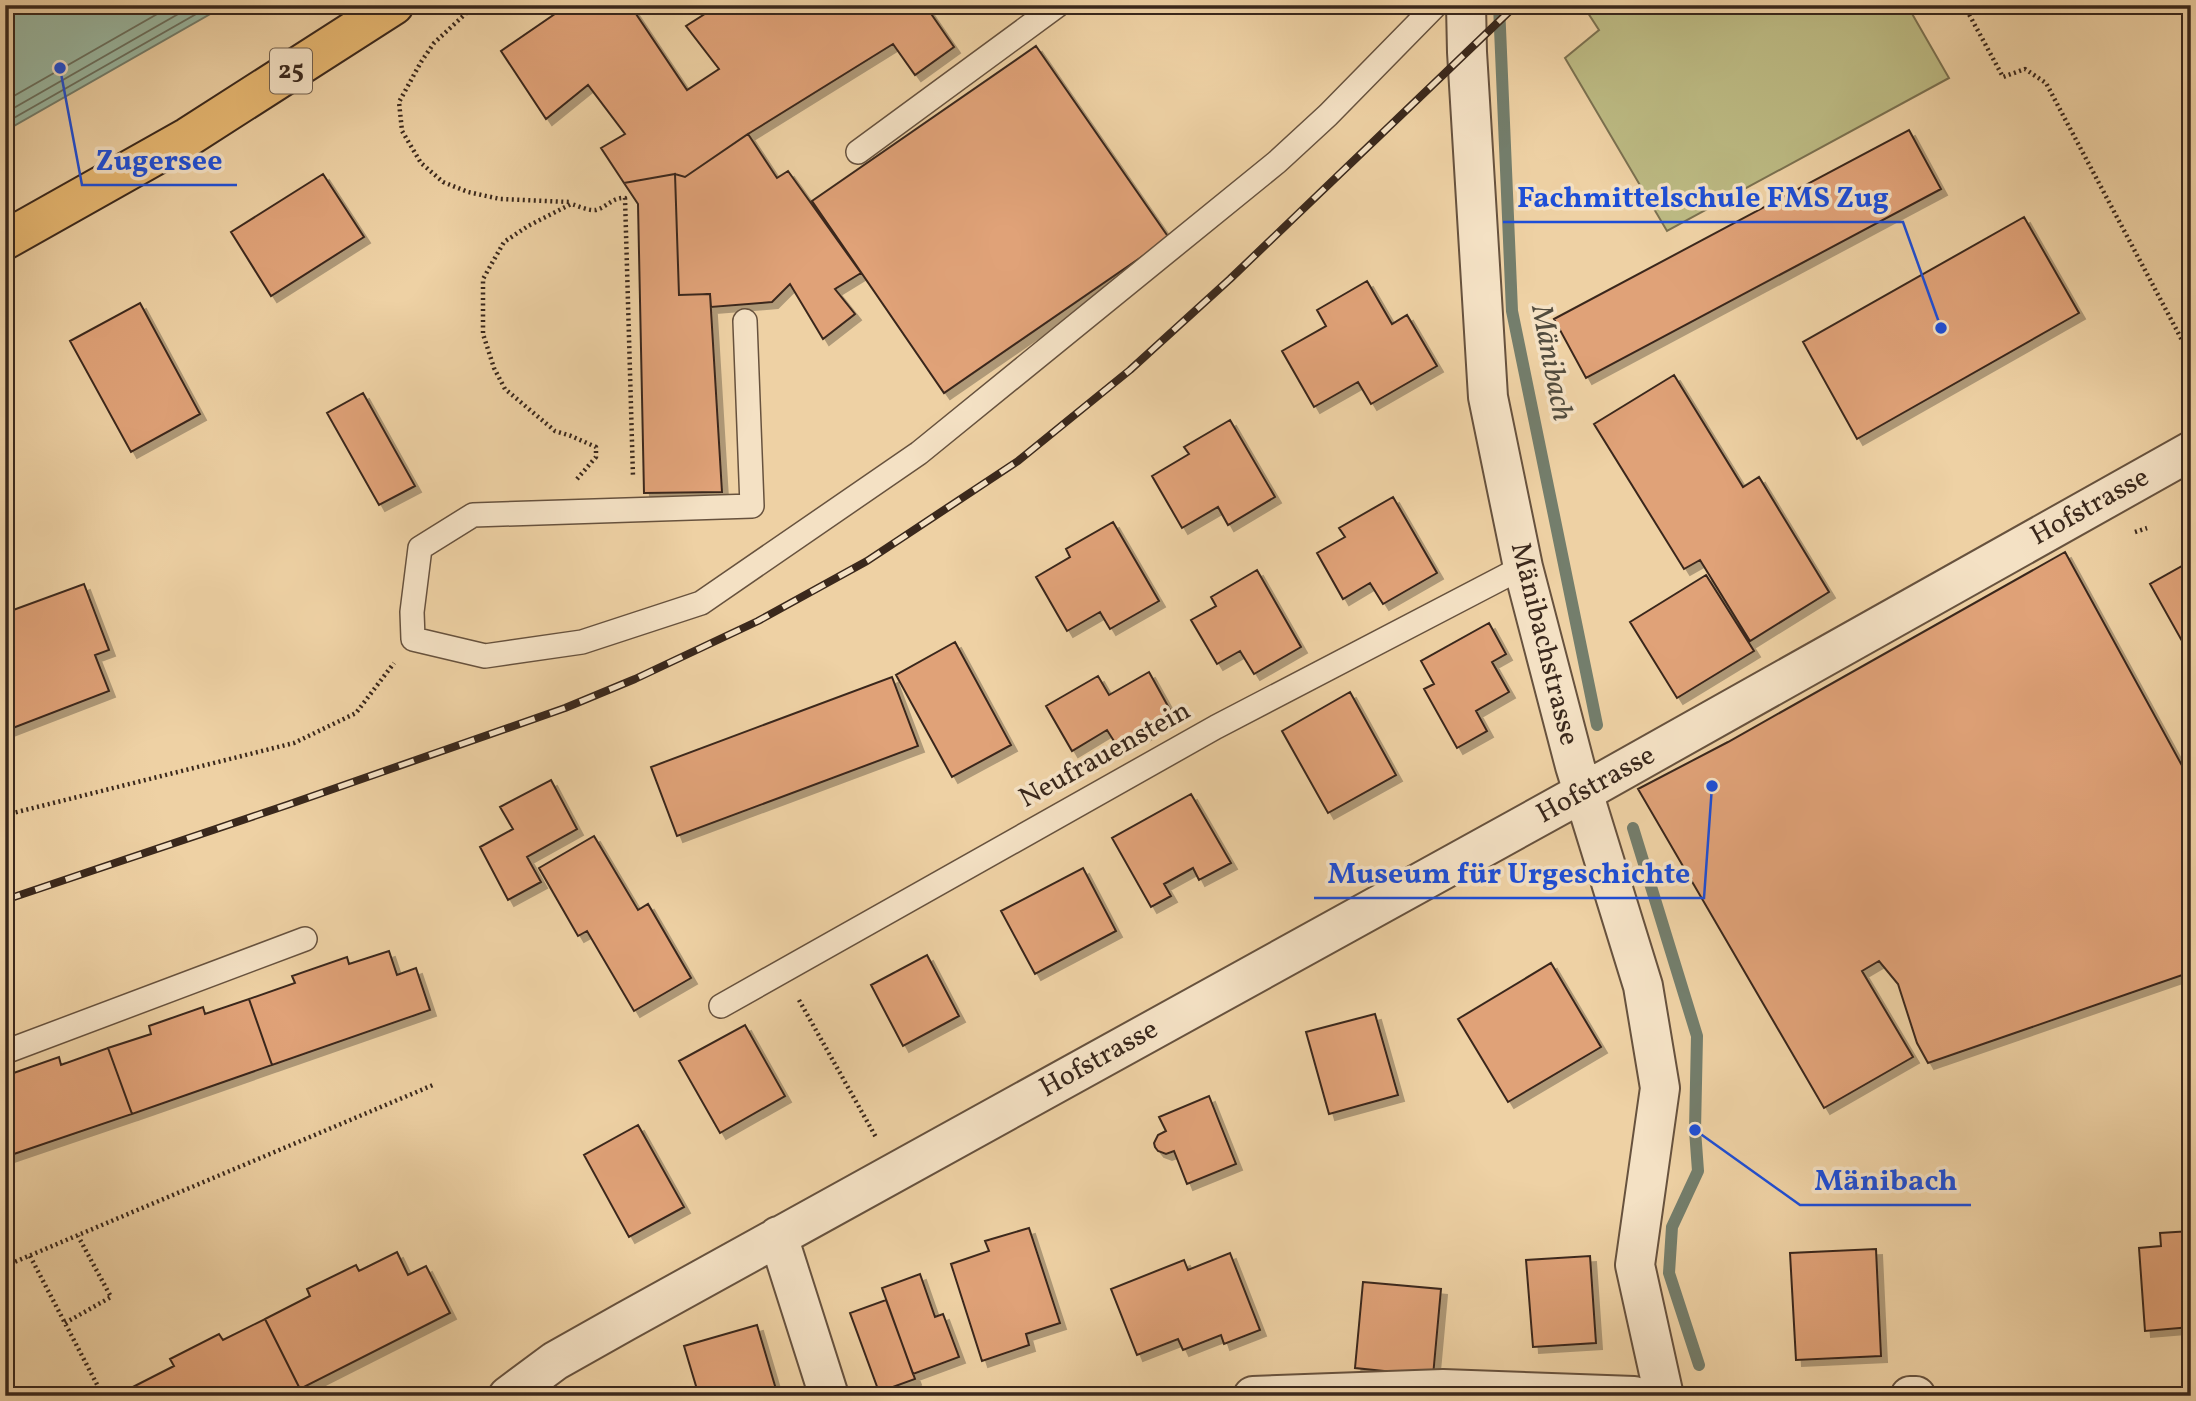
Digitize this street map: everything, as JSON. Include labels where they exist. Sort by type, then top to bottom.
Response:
[{"type":"main road","name":"25","points":[[5,240],[188,137],[394,5]]},
{"type":"street","name":"Mänibachstrasse","points":[[1466,5],[1488,397],[1523,567],[1582,793],[1643,986],[1660,1088],[1635,1265],[1664,1396]]},
{"type":"street","name":"Hofstrasse","points":[[508,1396],[555,1361],[1582,793],[2191,451]]},
{"type":"street","points":[[778,1236],[830,1396]]},
{"type":"street","points":[[1253,1396],[1443,1389],[1634,1396]]},
{"type":"street","points":[[1910,1396],[1916,1396]]},
{"type":"lane","points":[[858,152],[1058,5]]},
{"type":"lane","points":[[745,321],[751,506],[472,515],[421,548],[412,612],[413,639],[485,656],[582,642],[701,603],[919,453],[1277,162],[1328,116],[1436,5]]},
{"type":"lane","name":"Neufrauenstein","points":[[721,1006],[1216,727],[1523,567]]},
{"type":"lane","points":[[5,1052],[305,939]]},
{"type":"path","points":[[475,5],[433,43],[421,62],[399,102],[402,131],[421,163],[443,182],[468,192],[500,199],[570,202]]},
{"type":"path","points":[[1964,5],[2003,77],[2025,69],[2046,83],[2183,342],[2191,338]]},
{"type":"path","points":[[568,512],[570,488],[596,457],[596,447],[555,431],[505,389],[494,368],[483,334],[483,279],[504,242],[528,226],[571,204],[587,210],[597,210],[618,198],[625,198],[634,510]]},
{"type":"path","points":[[2129,535],[2147,527]]},
{"type":"path","points":[[5,815],[294,743],[356,713],[413,639]]},
{"type":"path","points":[[802,1004],[876,1137]]},
{"type":"path","points":[[5,1266],[433,1084]]},
{"type":"path","points":[[65,1323],[111,1297],[78,1236]]},
{"type":"path","points":[[30,1256],[103,1396]]},
{"type":"shaded area","points":[[1602,5],[1907,5],[1949,78],[1667,231],[1565,58],[1599,30],[1588,13]]},
{"type":"water","points":[[5,5],[226,5],[5,131]]},
{"type":"building","points":[[568,5],[630,5],[687,90],[719,69],[686,26],[719,5],[925,5],[954,47],[915,75],[893,44],[748,134],[685,177],[675,174],[624,183],[601,148],[625,134],[588,85],[546,119],[501,51]]},
{"type":"building","points":[[1036,46],[1169,238],[944,393],[812,201]]},
{"type":"building","points":[[1909,130],[1941,189],[1586,378],[1554,319]]},
{"type":"building","points":[[748,134],[777,178],[788,171],[861,273],[835,289],[855,314],[823,339],[790,284],[772,302],[711,307],[710,294],[679,295],[675,174],[685,177]]},
{"type":"building","points":[[323,174],[364,237],[271,296],[231,232]]},
{"type":"building","points":[[675,174],[679,295],[710,294],[722,492],[644,493],[638,204],[624,183]]},
{"type":"building","points":[[2024,217],[2079,313],[1857,439],[1803,342]]},
{"type":"building","points":[[1367,281],[1392,324],[1407,315],[1437,366],[1371,404],[1358,382],[1314,407],[1282,351],[1326,326],[1317,310]]},
{"type":"building","points":[[140,303],[200,414],[131,452],[70,341]]},
{"type":"building","points":[[1674,375],[1743,487],[1759,477],[1829,592],[1750,641],[1700,560],[1684,569],[1594,424]]},
{"type":"building","points":[[363,393],[415,486],[379,505],[327,413]]},
{"type":"building","points":[[1230,420],[1275,497],[1228,525],[1218,507],[1182,528],[1152,476],[1189,454],[1184,447]]},
{"type":"building","points":[[1393,497],[1437,573],[1383,604],[1370,583],[1343,599],[1317,553],[1345,537],[1339,528]]},
{"type":"building","points":[[1113,522],[1159,601],[1110,629],[1100,612],[1067,631],[1036,577],[1070,557],[1066,549]]},
{"type":"building","points":[[2065,552],[2191,782],[2191,972],[1928,1063],[1917,1043],[1898,984],[1879,961],[1862,971],[1913,1057],[1824,1108],[1638,789],[1728,742]]},
{"type":"building","points":[[2191,561],[2191,636],[2182,641],[2150,584]]},
{"type":"building","points":[[1257,570],[1301,647],[1254,674],[1240,651],[1217,664],[1191,620],[1216,606],[1211,597]]},
{"type":"building","points":[[1706,575],[1754,651],[1677,698],[1630,622]]},
{"type":"building","points":[[84,584],[109,650],[95,655],[109,691],[5,731],[5,613]]},
{"type":"building","points":[[1489,623],[1506,654],[1492,662],[1509,692],[1476,711],[1487,731],[1457,748],[1424,689],[1434,684],[1421,661]]},
{"type":"building","points":[[955,642],[1011,745],[952,777],[896,675]]},
{"type":"building","points":[[1149,672],[1174,717],[1119,749],[1107,730],[1072,751],[1046,706],[1098,676],[1109,695]]},
{"type":"building","points":[[892,677],[918,746],[677,836],[651,767]]},
{"type":"building","points":[[1350,692],[1396,775],[1328,813],[1282,731]]},
{"type":"building","points":[[551,780],[577,829],[527,857],[541,882],[508,900],[480,847],[513,829],[500,807]]},
{"type":"building","points":[[1191,794],[1231,863],[1199,880],[1193,868],[1164,884],[1171,896],[1151,907],[1112,838]]},
{"type":"building","points":[[594,836],[638,910],[648,904],[691,978],[634,1011],[587,931],[578,936],[539,868]]},
{"type":"building","points":[[1083,868],[1116,931],[1035,974],[1001,911]]},
{"type":"building","points":[[389,951],[397,975],[416,968],[430,1010],[272,1065],[249,999],[295,983],[292,976],[347,957],[349,964]]},
{"type":"building","points":[[927,955],[959,1016],[903,1046],[871,985]]},
{"type":"building","points":[[1551,963],[1601,1047],[1508,1102],[1458,1019]]},
{"type":"building","points":[[249,999],[272,1065],[132,1114],[108,1048],[151,1034],[149,1026],[203,1007],[205,1014]]},
{"type":"building","points":[[1375,1014],[1398,1095],[1329,1114],[1306,1032]]},
{"type":"building","points":[[745,1025],[785,1096],[720,1133],[679,1061]]},
{"type":"building","points":[[108,1048],[132,1114],[5,1157],[5,1076],[59,1057],[61,1065]]},
{"type":"building","points":[[1209,1096],[1236,1164],[1187,1184],[1174,1151],[1166,1154],[1155,1147],[1158,1135],[1166,1131],[1159,1117]]},
{"type":"building","points":[[638,1125],[684,1207],[629,1237],[584,1155]]},
{"type":"building","points":[[1029,1228],[1060,1323],[1026,1334],[1029,1345],[982,1361],[951,1264],[989,1251],[985,1241]]},
{"type":"building","points":[[2191,1231],[2191,1327],[2145,1331],[2139,1248],[2161,1246],[2160,1233]]},
{"type":"building","points":[[1876,1249],[1881,1356],[1796,1360],[1790,1253]]},
{"type":"building","points":[[397,1252],[408,1275],[426,1266],[450,1313],[300,1389],[265,1319],[310,1296],[307,1289],[356,1265],[359,1271]]},
{"type":"building","points":[[1230,1253],[1260,1330],[1224,1344],[1221,1335],[1183,1350],[1178,1339],[1137,1355],[1111,1289],[1184,1260],[1188,1270]]},
{"type":"building","points":[[1590,1256],[1596,1343],[1533,1347],[1526,1260]]},
{"type":"building","points":[[920,1274],[935,1317],[943,1314],[959,1357],[913,1374],[882,1288]]},
{"type":"building","points":[[1363,1282],[1441,1289],[1433,1376],[1355,1368]]},
{"type":"building","points":[[886,1300],[915,1379],[879,1392],[850,1313]]},
{"type":"building","points":[[265,1319],[300,1389],[287,1396],[120,1396],[119,1394],[174,1366],[170,1359],[219,1334],[223,1340]]},
{"type":"building","points":[[757,1325],[778,1396],[699,1396],[684,1346]]},
{"type":"waterway","name":"Mänibach","points":[[1499,5],[1512,311],[1597,725]]},
{"type":"waterway","name":"Mänibach","points":[[1633,828],[1697,1036],[1695,1130],[1698,1171],[1672,1227],[1669,1273],[1699,1365]]},
{"type":"railway","points":[[5,900],[565,708],[635,679],[758,621],[867,561],[1018,461],[1130,370],[1230,279],[1516,5]]},
{"type":"place","name":"Zugersee","points":[[60,68]]},
{"type":"place","name":"Fachmittelschule FMS Zug","points":[[1941,328]]},
{"type":"place","name":"Museum für Urgeschichte","points":[[1712,786]]},
{"type":"place","name":"Mänibach","points":[[1695,1130]]}]
